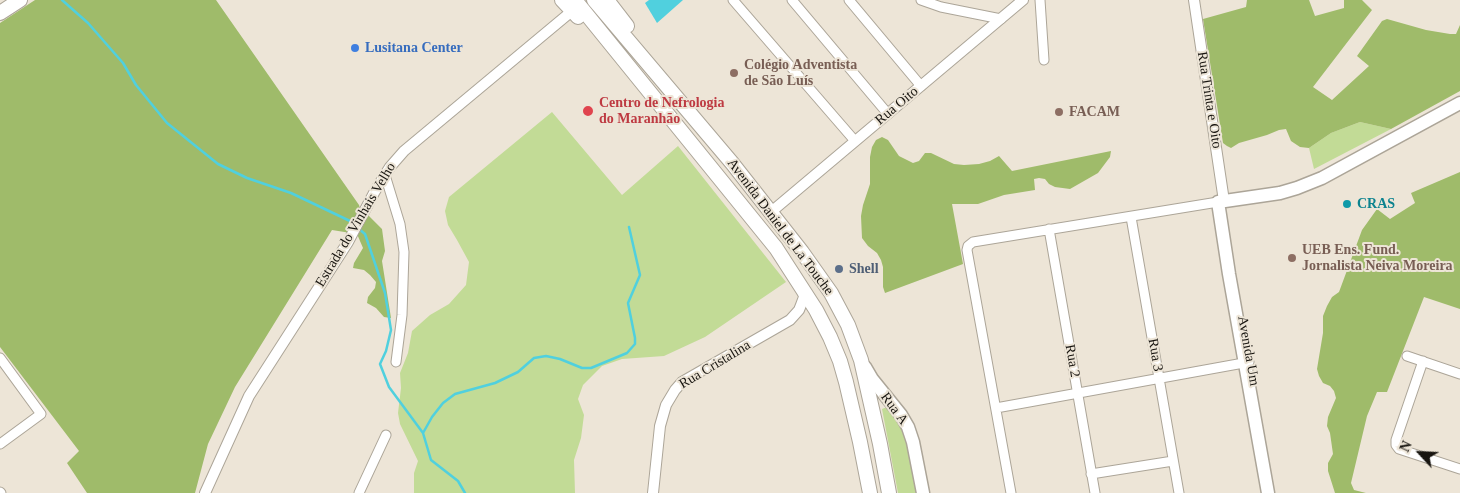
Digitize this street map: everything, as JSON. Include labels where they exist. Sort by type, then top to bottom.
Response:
[{"type":"main road","points":[[0,13],[20,0]]},
{"type":"main road","name":"Avenida Daniel de La Touche","points":[[562,0],[574,5],[639,80],[776,248],[803,289],[830,337],[840,361],[853,409],[870,493]]},
{"type":"main road","name":"Avenida Daniel de La Touche","points":[[594,0],[771,212],[831,293],[848,326],[861,360],[890,493]]},
{"type":"main road","points":[[610,1],[691,114]]},
{"type":"main road","points":[[1222,205],[1280,193],[1322,178],[1460,103]]},
{"type":"main road","points":[[1222,205],[1279,201],[1297,195],[1326,183],[1460,112]]},
{"type":"main road","name":"Avenida Um","points":[[1222,205],[1235,273],[1268,493]]},
{"type":"main road","name":"Rua A","points":[[861,360],[872,379],[901,415],[908,427],[913,442],[923,493]]},
{"type":"main road","name":"Avenida Um","points":[[1247,362],[1273,493]]},
{"type":"street","points":[[733,0],[855,141]]},
{"type":"street","points":[[850,0],[921,86]]},
{"type":"street","points":[[921,0],[941,7],[1000,19]]},
{"type":"street","name":"Rua Oito","points":[[771,212],[1023,0]]},
{"type":"street","points":[[1040,0],[1044,60]]},
{"type":"street","name":"Rua Trinta e Oito","points":[[1194,0],[1222,205]]},
{"type":"street","points":[[798,2],[888,114]]},
{"type":"street","name":"Estrada do Vinhais Velho","points":[[205,493],[249,396],[348,242],[361,216],[397,158],[574,5]]},
{"type":"street","points":[[385,175],[400,224],[404,252],[402,315],[396,362]]},
{"type":"street","points":[[1011,493],[967,250],[968,246],[973,242],[1049,229],[1222,205]]},
{"type":"street","name":"Rua 3","points":[[1131,217],[1179,493]]},
{"type":"street","name":"Rua 2","points":[[1049,229],[1094,493]]},
{"type":"street","name":"Rua Cristalina","points":[[654,493],[660,426],[666,405],[675,390],[682,382],[790,320],[803,302],[803,289]]},
{"type":"street","points":[[1407,356],[1460,374]]},
{"type":"street","points":[[0,358],[41,414],[0,444]]},
{"type":"street","points":[[1423,361],[1396,440],[1396,445],[1399,449],[1460,468]]},
{"type":"street","points":[[996,408],[1247,362]]},
{"type":"street","points":[[359,493],[386,435]]},
{"type":"street","points":[[1091,474],[1174,461]]},
{"type":"green space","points":[[35,0],[216,0],[359,205],[361,212],[369,216],[382,229],[385,251],[382,261],[391,318],[384,317],[376,308],[367,303],[376,282],[364,270],[353,268],[363,248],[357,234],[332,230],[235,387],[208,444],[195,493],[87,493],[67,463],[79,451],[0,347],[0,23]]},
{"type":"green space","points":[[1247,0],[1309,0],[1315,16],[1344,8],[1344,0],[1362,0],[1372,10],[1313,87],[1332,100],[1369,66],[1357,56],[1382,21],[1387,19],[1426,30],[1450,34],[1456,34],[1460,25],[1460,91],[1391,129],[1360,122],[1331,133],[1309,148],[1300,147],[1291,141],[1286,129],[1239,143],[1231,148],[1223,143],[1203,19],[1246,7]]},
{"type":"green space","points":[[552,112],[622,195],[678,146],[786,282],[705,337],[664,356],[622,359],[602,366],[583,385],[578,399],[584,415],[581,438],[574,460],[575,493],[414,493],[414,473],[418,461],[400,424],[398,413],[401,388],[400,373],[408,353],[412,331],[430,315],[449,304],[466,285],[469,262],[448,225],[445,211],[449,197]]},
{"type":"green space","points":[[1360,122],[1391,129],[1314,169],[1309,148],[1331,133]]},
{"type":"green space","points":[[882,137],[888,140],[899,156],[913,163],[919,161],[925,153],[931,153],[954,164],[964,165],[979,164],[999,156],[1012,171],[1111,151],[1110,157],[1098,173],[1070,189],[1055,187],[1045,179],[1039,178],[1034,179],[1035,190],[1004,195],[978,204],[952,204],[963,264],[885,293],[881,260],[877,253],[862,238],[861,216],[870,184],[872,147],[876,140]]},
{"type":"green space","points":[[1460,172],[1460,309],[1424,297],[1387,392],[1377,392],[1367,416],[1351,483],[1354,490],[1366,493],[1335,493],[1328,471],[1328,463],[1333,454],[1327,426],[1328,417],[1336,398],[1330,386],[1323,383],[1317,369],[1323,333],[1323,316],[1332,297],[1339,292],[1362,230],[1377,209],[1390,219],[1415,203],[1411,193]]},
{"type":"green space","points":[[887,407],[893,408],[906,436],[917,493],[898,493],[882,409]]},
{"type":"water","points":[[649,0],[683,0],[657,23],[645,3]]},
{"type":"waterway","points":[[62,0],[88,23],[123,63],[136,85],[167,123],[218,164],[247,178],[291,193],[355,225]]},
{"type":"waterway","points":[[423,433],[443,403],[455,394],[495,383],[518,372],[534,358],[546,356],[560,359],[582,368],[591,368],[627,353],[635,344],[628,303],[640,275],[629,227]]},
{"type":"waterway","points":[[359,229],[365,234],[385,293],[391,330],[386,351],[380,364],[389,387],[423,433],[431,460],[458,481],[465,493]]},
{"type":"place","name":"Lusitana Center","points":[[355,48]]},
{"type":"place","name":"Colégio Adventista de São Luís","points":[[734,73]]},
{"type":"place","name":"Centro de Nefrologia do Maranhão","points":[[588,111]]},
{"type":"place","name":"FACAM","points":[[1059,112]]},
{"type":"place","name":"CRAS","points":[[1347,204]]},
{"type":"place","name":"UEB Ens. Fund. Jornalista Neiva Moreira","points":[[1292,258]]},
{"type":"place","name":"Shell","points":[[839,269]]}]
